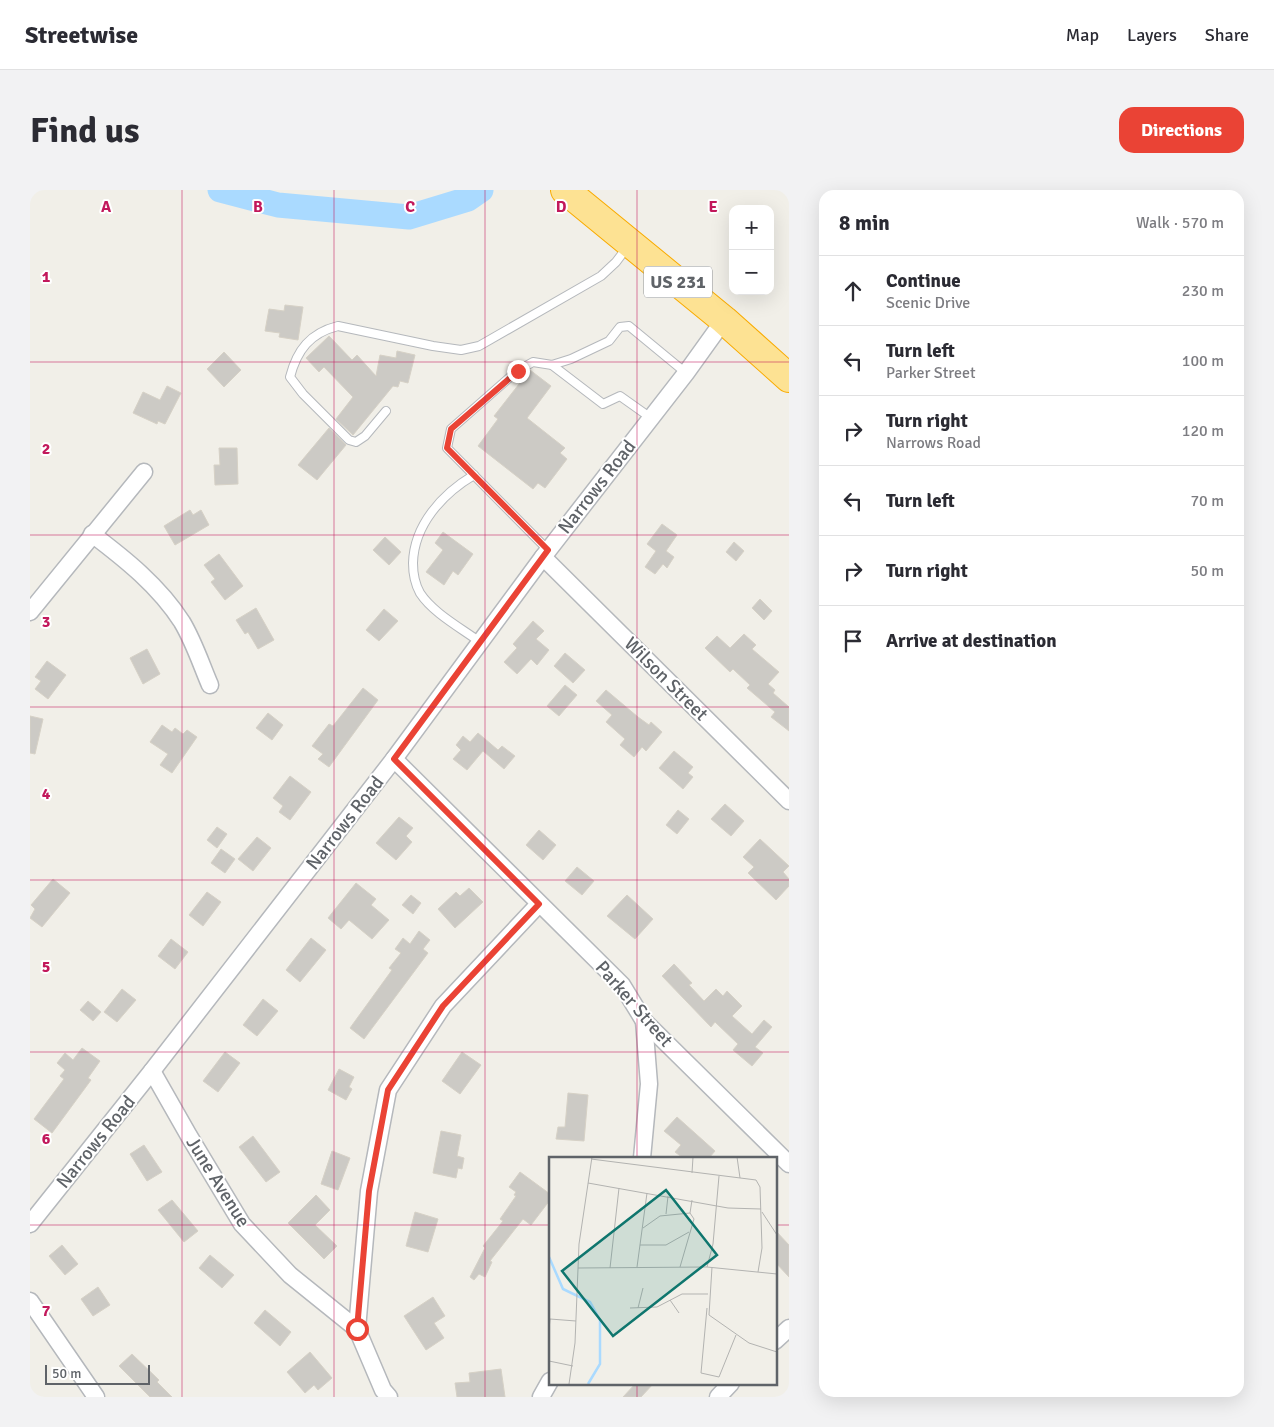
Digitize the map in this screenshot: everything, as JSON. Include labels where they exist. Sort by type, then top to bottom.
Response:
[{"type":"highway","name":"US 231","points":[[565,190],[724,320],[789,378]]},
{"type":"street","name":"Narrows Road","points":[[30,1224],[152,1071],[394,759],[545,554],[686,373],[724,320]]},
{"type":"street","points":[[30,612],[144,472]]},
{"type":"street","points":[[92,534],[122,557],[153,586],[175,614],[193,643],[210,685]]},
{"type":"street","name":"Wilson Street","points":[[545,554],[789,800]]},
{"type":"street","name":"Parker Street","points":[[394,759],[622,985],[644,1021],[789,1164]]},
{"type":"street","points":[[357,1329],[369,1191],[388,1090],[443,1006],[539,904]]},
{"type":"street","points":[[642,1157],[649,1084],[644,1021]]},
{"type":"street","name":"June Avenue","points":[[152,1071],[242,1224],[290,1275],[357,1329],[383,1390],[389,1397]]},
{"type":"street","points":[[30,1301],[96,1397]]},
{"type":"street","points":[[776,1340],[789,1328]]},
{"type":"street","points":[[541,1397],[549,1383]]},
{"type":"street","points":[[718,1397],[730,1384]]},
{"type":"lane","points":[[386,411],[365,436],[356,442],[348,440],[303,394],[290,377],[295,358],[311,339],[325,329],[338,326],[433,346],[462,350],[479,346],[601,276],[616,262],[630,242]]},
{"type":"lane","points":[[552,365],[597,348],[609,341],[620,326],[629,326],[686,373]]},
{"type":"lane","points":[[545,554],[447,448],[451,429],[518,371],[533,362],[552,365],[603,404],[620,396],[651,418]]},
{"type":"lane","points":[[474,475],[458,485],[424,522],[414,547],[413,575],[420,593],[431,605],[480,642]]},
{"type":"building","points":[[285,305],[303,307],[298,340],[279,337],[280,333],[265,331],[269,309],[284,311]]},
{"type":"building","points":[[329,336],[352,360],[357,355],[376,376],[380,355],[396,358],[397,351],[415,355],[408,383],[400,381],[398,387],[393,386],[353,435],[336,419],[353,397],[324,367],[319,372],[306,358]]},
{"type":"building","points":[[224,352],[241,370],[224,387],[207,369]]},
{"type":"building","points":[[530,370],[551,386],[527,418],[565,448],[560,453],[567,459],[545,488],[538,483],[533,489],[478,446],[498,419],[494,416]]},
{"type":"building","points":[[167,386],[181,393],[165,424],[158,421],[157,424],[133,413],[143,392],[160,400]]},
{"type":"building","points":[[329,428],[346,445],[317,480],[298,465]]},
{"type":"building","points":[[219,448],[237,448],[238,484],[215,485],[214,465],[220,465]]},
{"type":"building","points":[[190,510],[193,515],[201,510],[209,525],[175,545],[164,526]]},
{"type":"building","points":[[662,524],[677,535],[666,551],[674,557],[667,568],[663,564],[655,574],[645,567],[656,551],[647,544]]},
{"type":"building","points":[[443,532],[473,554],[458,575],[453,571],[444,585],[426,572],[443,550],[435,543]]},
{"type":"building","points":[[385,537],[401,552],[389,565],[373,550]]},
{"type":"building","points":[[734,542],[744,551],[736,561],[726,552]]},
{"type":"building","points":[[219,554],[243,586],[225,600],[211,582],[215,579],[204,565]]},
{"type":"building","points":[[760,599],[772,611],[764,620],[752,608]]},
{"type":"building","points":[[256,608],[274,640],[258,649],[248,632],[245,634],[236,620]]},
{"type":"building","points":[[384,609],[398,621],[379,641],[366,630]]},
{"type":"building","points":[[533,621],[544,631],[536,639],[549,650],[537,665],[531,659],[517,674],[504,662],[517,648],[513,644]]},
{"type":"building","points":[[744,634],[756,645],[752,649],[779,672],[768,684],[775,690],[773,693],[789,707],[789,731],[771,717],[775,712],[747,688],[750,685],[733,669],[730,672],[705,648],[717,636],[730,648]]},
{"type":"building","points":[[147,649],[160,674],[143,684],[130,658]]},
{"type":"building","points":[[565,653],[585,670],[573,683],[554,666]]},
{"type":"building","points":[[47,661],[66,675],[48,699],[35,689],[41,681],[35,677]]},
{"type":"building","points":[[565,685],[577,695],[559,716],[547,706]]},
{"type":"building","points":[[363,688],[378,700],[329,767],[318,759],[323,754],[312,746],[329,724],[333,726]]},
{"type":"building","points":[[606,690],[638,717],[649,725],[651,722],[662,732],[646,751],[642,747],[634,757],[620,745],[625,739],[606,722],[612,715],[596,701]]},
{"type":"building","points":[[268,713],[283,725],[272,740],[256,728]]},
{"type":"building","points":[[30,716],[43,719],[35,754],[30,753]]},
{"type":"building","points":[[162,725],[172,732],[175,728],[183,734],[187,730],[197,737],[172,773],[160,765],[168,754],[150,742]]},
{"type":"building","points":[[478,733],[498,750],[502,746],[515,756],[504,769],[483,751],[467,770],[453,759],[461,750],[456,745],[463,736],[470,742]]},
{"type":"building","points":[[674,751],[693,767],[688,773],[693,777],[683,789],[659,768]]},
{"type":"building","points":[[290,776],[311,792],[290,820],[279,812],[283,806],[273,798]]},
{"type":"building","points":[[725,804],[744,821],[731,836],[711,819]]},
{"type":"building","points":[[678,810],[689,819],[677,834],[666,825]]},
{"type":"building","points":[[399,817],[413,828],[406,836],[412,842],[396,860],[376,843]]},
{"type":"building","points":[[217,827],[227,834],[217,848],[207,840]]},
{"type":"building","points":[[539,830],[556,845],[543,860],[526,845]]},
{"type":"building","points":[[257,837],[271,848],[253,871],[238,859]]},
{"type":"building","points":[[760,839],[789,866],[783,872],[789,879],[789,886],[776,900],[748,873],[754,867],[743,857]]},
{"type":"building","points":[[221,849],[235,859],[225,873],[211,863]]},
{"type":"building","points":[[577,867],[594,881],[582,895],[565,881]]},
{"type":"building","points":[[53,879],[70,893],[42,927],[30,918],[35,909],[31,905]]},
{"type":"building","points":[[356,883],[376,899],[371,905],[389,920],[372,939],[349,920],[341,929],[328,918]]},
{"type":"building","points":[[469,888],[483,902],[455,928],[438,909],[456,892],[460,896]]},
{"type":"building","points":[[207,892],[221,902],[203,926],[189,915]]},
{"type":"building","points":[[411,895],[421,903],[413,914],[402,905]]},
{"type":"building","points":[[627,895],[653,919],[635,939],[607,916]]},
{"type":"building","points":[[419,931],[430,940],[423,949],[428,953],[364,1039],[350,1028],[392,970],[389,968],[401,953],[395,949],[403,938],[410,944]]},
{"type":"building","points":[[311,938],[326,950],[300,982],[286,970]]},
{"type":"building","points":[[171,939],[188,952],[175,969],[158,956]]},
{"type":"building","points":[[674,964],[692,983],[689,985],[704,1001],[716,989],[723,996],[727,991],[742,1006],[732,1016],[752,1034],[764,1020],[772,1027],[755,1047],[763,1053],[752,1066],[733,1050],[738,1044],[715,1022],[711,1027],[662,976]]},
{"type":"building","points":[[122,989],[136,1000],[117,1022],[104,1012]]},
{"type":"building","points":[[263,999],[278,1011],[257,1036],[243,1025]]},
{"type":"building","points":[[88,1001],[101,1012],[93,1021],[80,1010]]},
{"type":"building","points":[[82,1048],[100,1061],[88,1078],[91,1080],[52,1133],[34,1119],[64,1079],[60,1076],[65,1070],[57,1063],[65,1053],[73,1060]]},
{"type":"building","points":[[225,1052],[240,1063],[218,1092],[203,1081]]},
{"type":"building","points":[[462,1052],[481,1065],[460,1094],[442,1081]]},
{"type":"building","points":[[339,1069],[354,1077],[349,1087],[352,1089],[346,1100],[328,1090]]},
{"type":"building","points":[[568,1093],[588,1095],[584,1141],[556,1139],[558,1127],[565,1127]]},
{"type":"building","points":[[677,1117],[715,1151],[710,1157],[682,1157],[675,1152],[681,1145],[664,1131]]},
{"type":"building","points":[[441,1131],[461,1135],[457,1156],[464,1158],[462,1169],[458,1168],[456,1178],[433,1173]]},
{"type":"building","points":[[253,1136],[280,1172],[266,1182],[239,1147]]},
{"type":"building","points":[[144,1145],[162,1172],[147,1181],[130,1154]]},
{"type":"building","points":[[332,1151],[350,1158],[338,1190],[321,1184]]},
{"type":"building","points":[[520,1172],[549,1193],[549,1201],[531,1225],[523,1219],[490,1261],[492,1262],[485,1277],[479,1274],[474,1280],[470,1277],[485,1248],[483,1246],[503,1221],[500,1219],[516,1196],[514,1195],[516,1192],[509,1187]]},
{"type":"building","points":[[316,1195],[330,1210],[315,1225],[337,1246],[324,1259],[288,1223]]},
{"type":"building","points":[[172,1200],[198,1231],[184,1242],[158,1210]]},
{"type":"building","points":[[415,1212],[438,1219],[428,1252],[406,1246]]},
{"type":"building","points":[[776,1231],[789,1245],[789,1277],[776,1263]]},
{"type":"building","points":[[62,1245],[78,1264],[65,1275],[49,1256]]},
{"type":"building","points":[[210,1255],[234,1275],[222,1288],[199,1268]]},
{"type":"building","points":[[98,1287],[110,1305],[93,1316],[81,1299]]},
{"type":"building","points":[[433,1297],[445,1316],[434,1323],[444,1338],[426,1350],[404,1316]]},
{"type":"building","points":[[265,1310],[291,1332],[280,1346],[254,1323]]},
{"type":"building","points":[[310,1352],[332,1378],[318,1390],[314,1385],[305,1393],[287,1372]]},
{"type":"building","points":[[132,1354],[159,1380],[157,1382],[172,1397],[150,1397],[119,1366]]},
{"type":"building","points":[[501,1369],[505,1397],[457,1397],[455,1383],[470,1382],[469,1373]]},
{"type":"building","points":[[635,1384],[653,1384],[641,1397],[623,1397]]},
{"type":"waterway","points":[[220,190],[278,205],[409,217],[468,199],[481,190]]},
{"type":"route","points":[[357,1329],[369,1191],[388,1090],[443,1006],[539,904],[394,759],[548,550],[447,448],[451,429],[518,371]]}]
